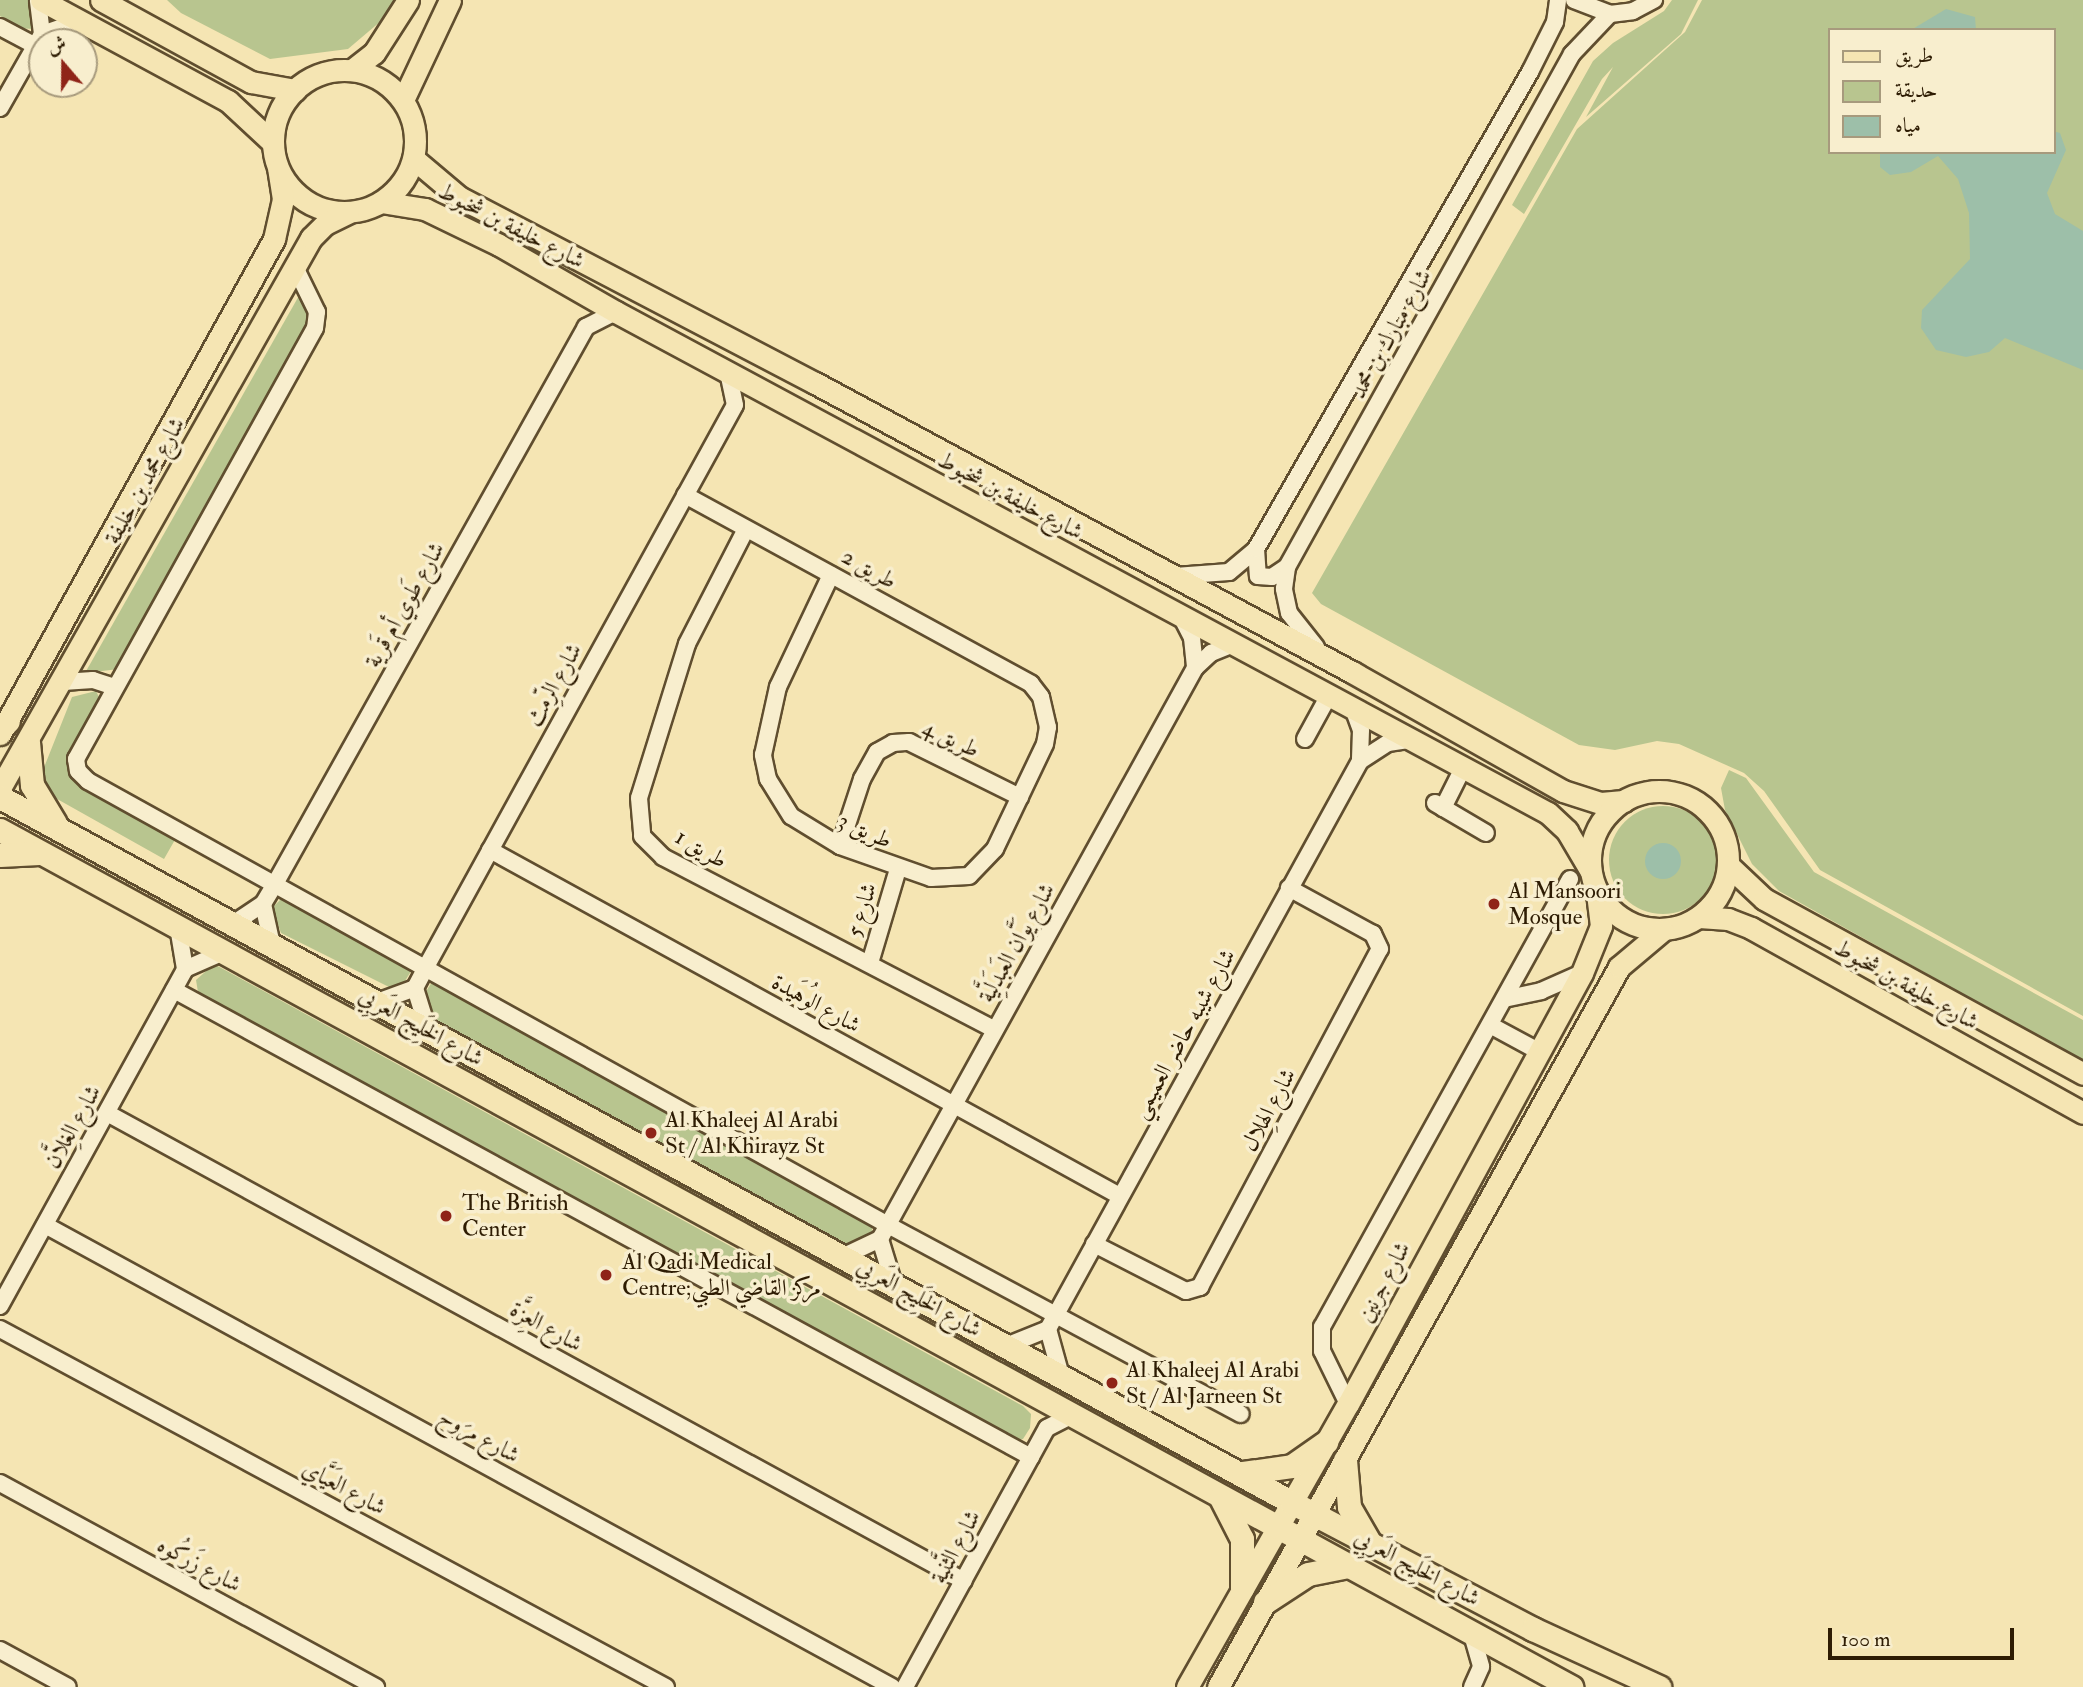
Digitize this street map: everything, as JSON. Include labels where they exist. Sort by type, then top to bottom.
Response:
[{"type":"highway","points":[[29,742],[32,785],[44,810],[62,830]]},
{"type":"highway","name":"شارع الخَلِيج العَربِي","points":[[0,797],[1291,1502],[1533,1629],[1659,1687]]},
{"type":"highway","name":"شارع الخَلِيج العَربِي","points":[[0,830],[1276,1527],[1522,1657],[1571,1687]]},
{"type":"highway","points":[[0,855],[40,853]]},
{"type":"highway","points":[[1240,1472],[1266,1473],[1292,1466],[1326,1442]]},
{"type":"highway","points":[[1345,1460],[1349,1507],[1371,1544]]},
{"type":"highway","points":[[1219,1495],[1242,1539],[1242,1588]]},
{"type":"highway","points":[[1265,1602],[1308,1574],[1348,1566]]},
{"type":"highway","points":[[1522,1657],[1585,1687]]},
{"type":"main road","points":[[40,0],[76,22],[228,102],[272,142]]},
{"type":"main road","points":[[101,0],[250,82],[295,90]]},
{"type":"main road","points":[[352,70],[389,86],[403,100],[416,138],[414,159],[407,176],[381,202],[348,212],[306,202],[278,169],[272,142],[275,123],[295,90],[321,74],[352,70],[374,53],[408,0]]},
{"type":"main road","points":[[403,100],[450,0]]},
{"type":"main road","name":"شارع خليفة بن شخبوط","points":[[414,159],[459,197],[1352,672],[1563,792],[1593,802],[1625,801]]},
{"type":"main road","name":"شارع محمد بن خليفة","points":[[3,728],[274,239],[283,200],[278,169]]},
{"type":"main road","name":"شارع خليفة بن شخبوط","points":[[381,202],[425,209],[1231,645],[1548,813],[1567,831],[1590,870]]},
{"type":"main road","name":"شارع محمد بن خليفة","points":[[0,788],[63,682],[311,238],[325,224],[348,212]]},
{"type":"main road","points":[[1224,1683],[1265,1602],[1619,967],[1663,930],[1699,917],[1714,903],[1729,866],[1720,826],[1690,798],[1657,792],[1625,801],[1597,830],[1590,870],[1597,892],[1625,920],[1663,930]]},
{"type":"main road","name":"شارع خليفة بن شخبوط","points":[[1729,866],[1764,899],[2083,1074]]},
{"type":"main road","name":"شارع جرنين","points":[[1187,1687],[1348,1404],[1582,973],[1601,926],[1597,892]]},
{"type":"main road","name":"شارع خليفة بن شخبوط","points":[[1699,917],[1728,919],[1751,928],[2083,1113]]},
{"type":"street","points":[[39,28],[40,0]]},
{"type":"street","name":"شارع مبارك بن محمد","points":[[1171,576],[1223,574],[1240,565],[1256,549],[1530,72],[1555,22],[1558,0]]},
{"type":"street","points":[[1574,0],[1610,13],[1633,11],[1654,0]]},
{"type":"street","name":"شارع مبارك بن محمد","points":[[1352,672],[1297,628],[1286,601],[1287,567],[1572,54],[1610,13]]},
{"type":"street","points":[[63,28],[76,22]]},
{"type":"street","points":[[0,27],[28,37]]},
{"type":"street","points":[[0,108],[28,58]]},
{"type":"street","points":[[295,267],[317,312],[314,328],[76,759],[78,771],[88,781],[276,882],[884,1232],[1057,1312],[1241,1415]]},
{"type":"street","points":[[578,290],[587,309],[586,327]]},
{"type":"street","points":[[586,327],[615,312]]},
{"type":"street","name":"شارع طَوي أم قَرية","points":[[233,924],[263,904],[586,327]]},
{"type":"street","points":[[728,372],[735,405],[765,392]]},
{"type":"street","name":"شارع الرِّمث","points":[[415,988],[735,405]]},
{"type":"street","name":"طريق 2","points":[[685,495],[1031,684]]},
{"type":"street","name":"طريق 1","points":[[746,528],[687,644],[639,798],[642,836],[663,857],[995,1030]]},
{"type":"street","points":[[1256,549],[1258,576],[1272,577],[1287,567]]},
{"type":"street","name":"طريق 3","points":[[831,575],[778,687],[763,755],[768,779],[791,816],[840,846],[898,869],[930,878],[969,876],[995,849],[1020,797],[1048,727],[1041,696],[1031,684]]},
{"type":"street","points":[[1182,618],[1192,638],[1195,668]]},
{"type":"street","name":"شارع يَوَّان العَبدَلِيَّة","points":[[884,1232],[1195,668],[1211,653],[1231,645]]},
{"type":"street","points":[[63,682],[93,680],[115,687]]},
{"type":"street","points":[[1304,739],[1328,697]]},
{"type":"street","name":"شارع شيبه حاضر العميمي","points":[[1048,1329],[1360,761],[1361,730],[1354,711]]},
{"type":"street","name":"شارع شيبه حاضر العميمي","points":[[1360,761],[1388,743],[1410,740]]},
{"type":"street","name":"طريق 4","points":[[840,846],[862,779],[877,752],[893,743],[909,742],[1020,797]]},
{"type":"street","points":[[1463,768],[1439,805],[1486,833]]},
{"type":"street","name":"شارع الوُهَيدة","points":[[490,850],[1120,1196]]},
{"type":"street","name":"شارع 5","points":[[870,963],[898,869]]},
{"type":"street","points":[[1348,1404],[1322,1351],[1322,1327],[1570,879]]},
{"type":"street","name":"شارع الهِلال","points":[[1094,1244],[1186,1291],[1200,1287],[1380,949],[1373,934],[1289,888]]},
{"type":"street","points":[[263,904],[272,945]]},
{"type":"street","points":[[178,927],[185,969],[225,952]]},
{"type":"street","name":"شارع الغِلاَّن","points":[[0,1306],[185,969]]},
{"type":"street","points":[[1520,970],[1531,986],[1541,991]]},
{"type":"street","points":[[1504,999],[1541,991],[1582,973]]},
{"type":"street","points":[[377,1002],[415,988],[428,1030]]},
{"type":"street","points":[[174,990],[1031,1457]]},
{"type":"street","points":[[1490,1025],[1538,1051]]},
{"type":"street","name":"شارع العِزَّة","points":[[107,1112],[964,1581]]},
{"type":"street","name":"شارع مرَوح","points":[[45,1225],[892,1687]]},
{"type":"street","points":[[842,1257],[884,1232]]},
{"type":"street","points":[[884,1232],[894,1285]]},
{"type":"street","name":"شارع العَيَّاي","points":[[0,1329],[666,1687]]},
{"type":"street","points":[[1006,1346],[1048,1329],[1060,1376]]},
{"type":"street","points":[[1038,1397],[1047,1428],[1073,1415]]},
{"type":"street","name":"شارع الثَّنية","points":[[905,1687],[1047,1428]]},
{"type":"street","name":"شارع زَركُوه","points":[[0,1483],[376,1687]]},
{"type":"street","points":[[1470,1629],[1481,1667],[1472,1687]]},
{"type":"street","points":[[0,1650],[68,1687]]},
{"type":"green space","points":[[0,0],[30,0],[42,20],[33,28],[20,28],[0,16]]},
{"type":"green space","points":[[167,0],[396,0],[388,15],[348,49],[270,59],[181,13]]},
{"type":"green space","points":[[1672,0],[1698,0],[1681,34],[1586,117],[1613,67],[1602,79],[1524,214],[1512,205],[1593,61],[1613,43],[1664,11]]},
{"type":"green space","points":[[1702,0],[2083,0],[2083,1016],[1820,870],[1764,791],[1744,773],[1679,744],[1657,741],[1615,750],[1579,745],[1321,604],[1312,593],[1577,129],[1685,32]]},
{"type":"green space","points":[[300,294],[314,315],[119,669],[85,673]]},
{"type":"green space","points":[[96,691],[101,701],[70,763],[76,782],[176,838],[164,859],[50,795],[43,770],[72,697]]},
{"type":"green space","points":[[1729,770],[1746,778],[1814,872],[2083,1020],[2083,1061],[1779,891],[1752,864],[1725,810],[1721,788]]},
{"type":"green space","points":[[1663,806],[1684,810],[1701,822],[1713,839],[1717,860],[1713,881],[1701,898],[1684,910],[1663,914],[1642,910],[1625,898],[1613,881],[1609,860],[1613,839],[1625,822],[1642,810]]},
{"type":"green space","points":[[285,895],[413,968],[405,981],[391,988],[281,933],[272,908]]},
{"type":"green space","points":[[214,964],[1023,1406],[1031,1414],[1030,1428],[1023,1439],[1009,1442],[200,1004],[196,980]]},
{"type":"green space","points":[[432,982],[444,982],[872,1224],[872,1233],[866,1242],[842,1246],[432,1019],[420,1001]]},
{"type":"water","points":[[1946,9],[1975,17],[1976,28],[1914,28]]},
{"type":"water","points":[[2055,132],[2060,133],[2066,150],[2047,193],[2055,214],[2083,231],[2083,370],[2005,338],[1989,352],[1966,357],[1936,350],[1921,328],[1922,310],[1970,259],[1969,213],[1958,179],[1938,156],[1911,172],[1890,175],[1880,167],[1880,154],[2055,154]]},
{"type":"water","points":[[1663,843],[1676,848],[1681,861],[1676,874],[1663,879],[1650,874],[1645,861],[1650,848]]},
{"type":"place","name":"Al Mansoori Mosque","points":[[1494,904]]},
{"type":"place","name":"Al Khaleej Al Arabi St / Al Khirayz St","points":[[651,1133]]},
{"type":"place","name":"The British Center","points":[[446,1216]]},
{"type":"place","name":"Al Qadi Medical Centre;مركز القاضي الطبي","points":[[606,1275]]},
{"type":"place","name":"Al Khaleej Al Arabi St / Al Jarneen St","points":[[1112,1383]]}]
